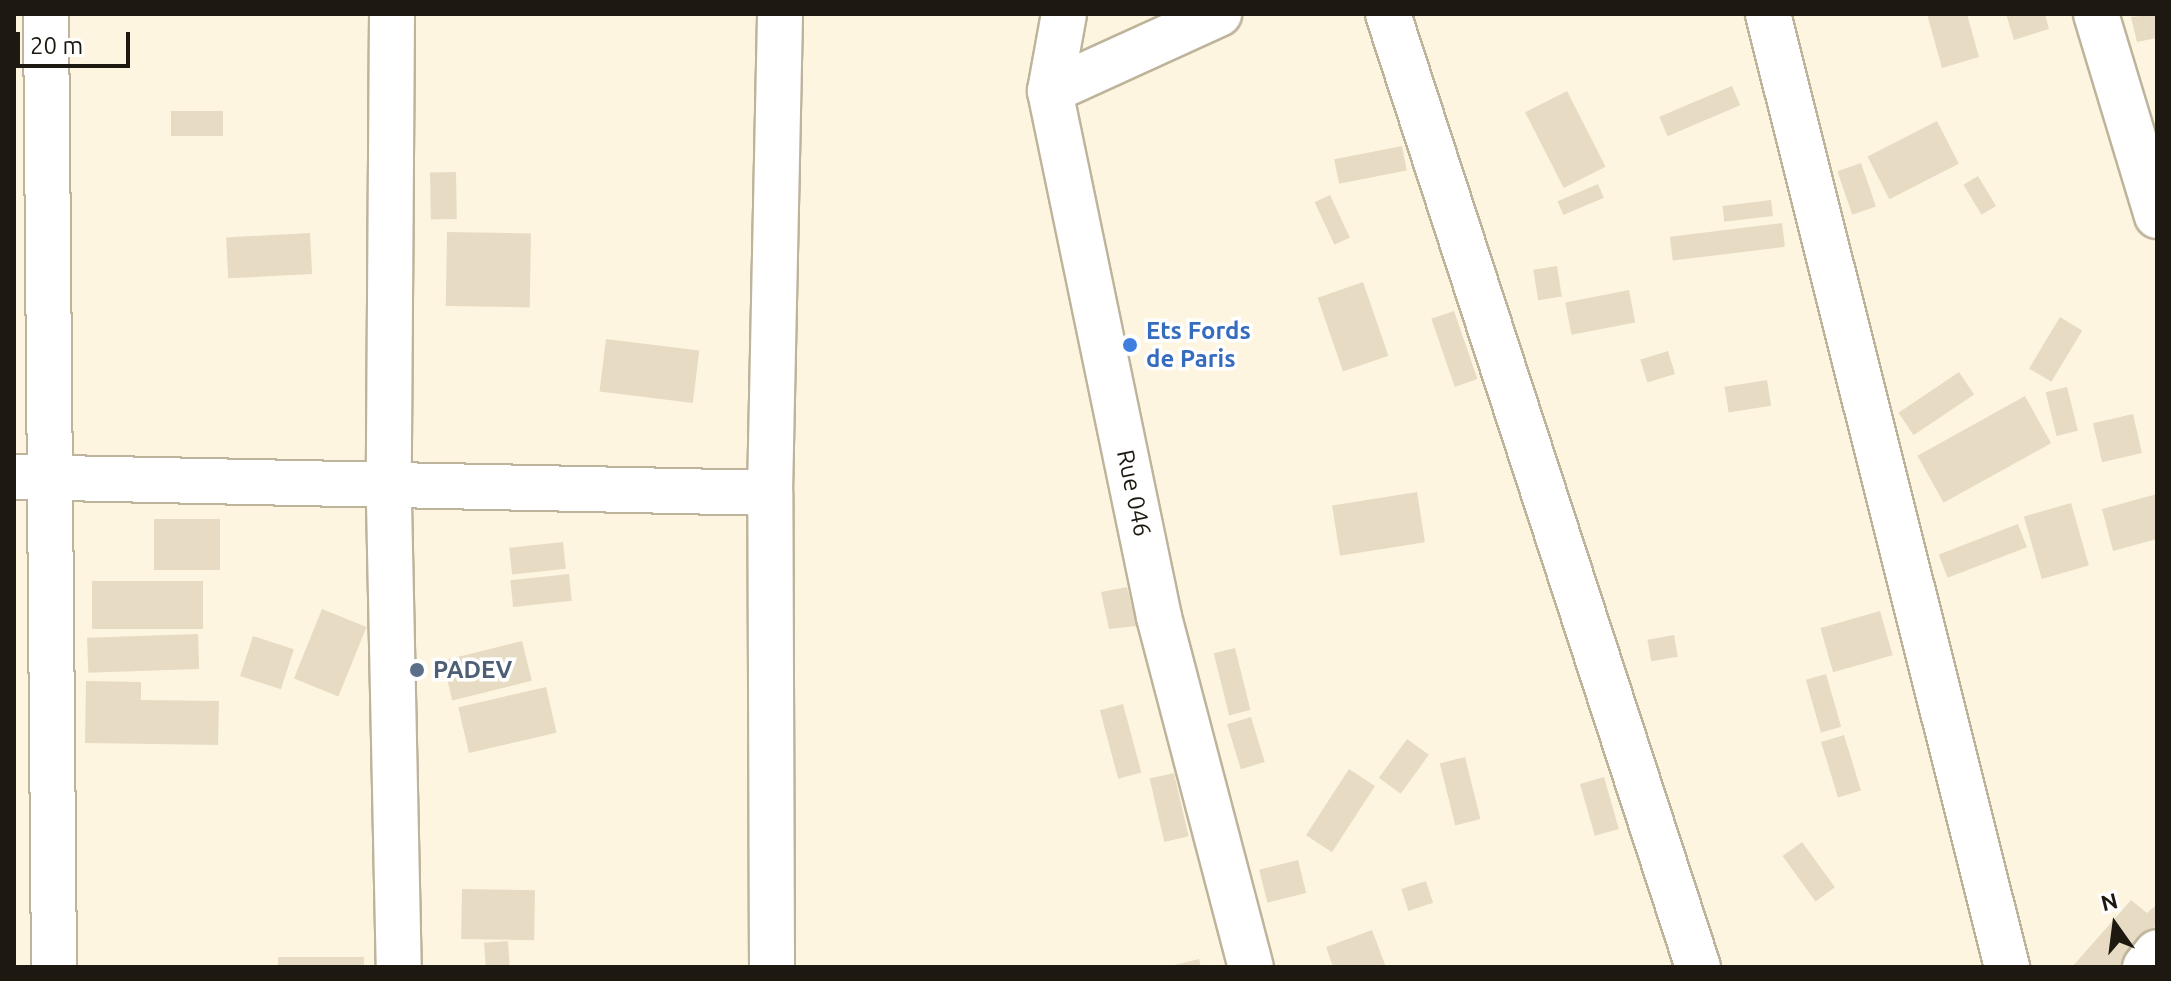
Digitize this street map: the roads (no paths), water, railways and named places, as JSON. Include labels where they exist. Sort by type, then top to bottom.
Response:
[{"type":"street","points":[[46,14],[31,477],[54,967]]},
{"type":"street","points":[[392,14],[389,485],[399,967]]},
{"type":"street","points":[[772,967],[770,493],[780,14]]},
{"type":"street","name":"Rue 046","points":[[1064,14],[1050,91],[1159,617],[1251,967]]},
{"type":"street","points":[[1050,91],[1219,14]]},
{"type":"street","points":[[1388,14],[1698,967]]},
{"type":"street","points":[[1768,14],[2007,967]]},
{"type":"street","points":[[2096,14],[2157,216]]},
{"type":"street","points":[[31,477],[770,493]]},
{"type":"street","points":[[2145,967],[2157,952]]},
{"type":"place","name":"Ets Fords de Paris","points":[[1130,345]]},
{"type":"place","name":"PADEV","points":[[417,670]]}]
